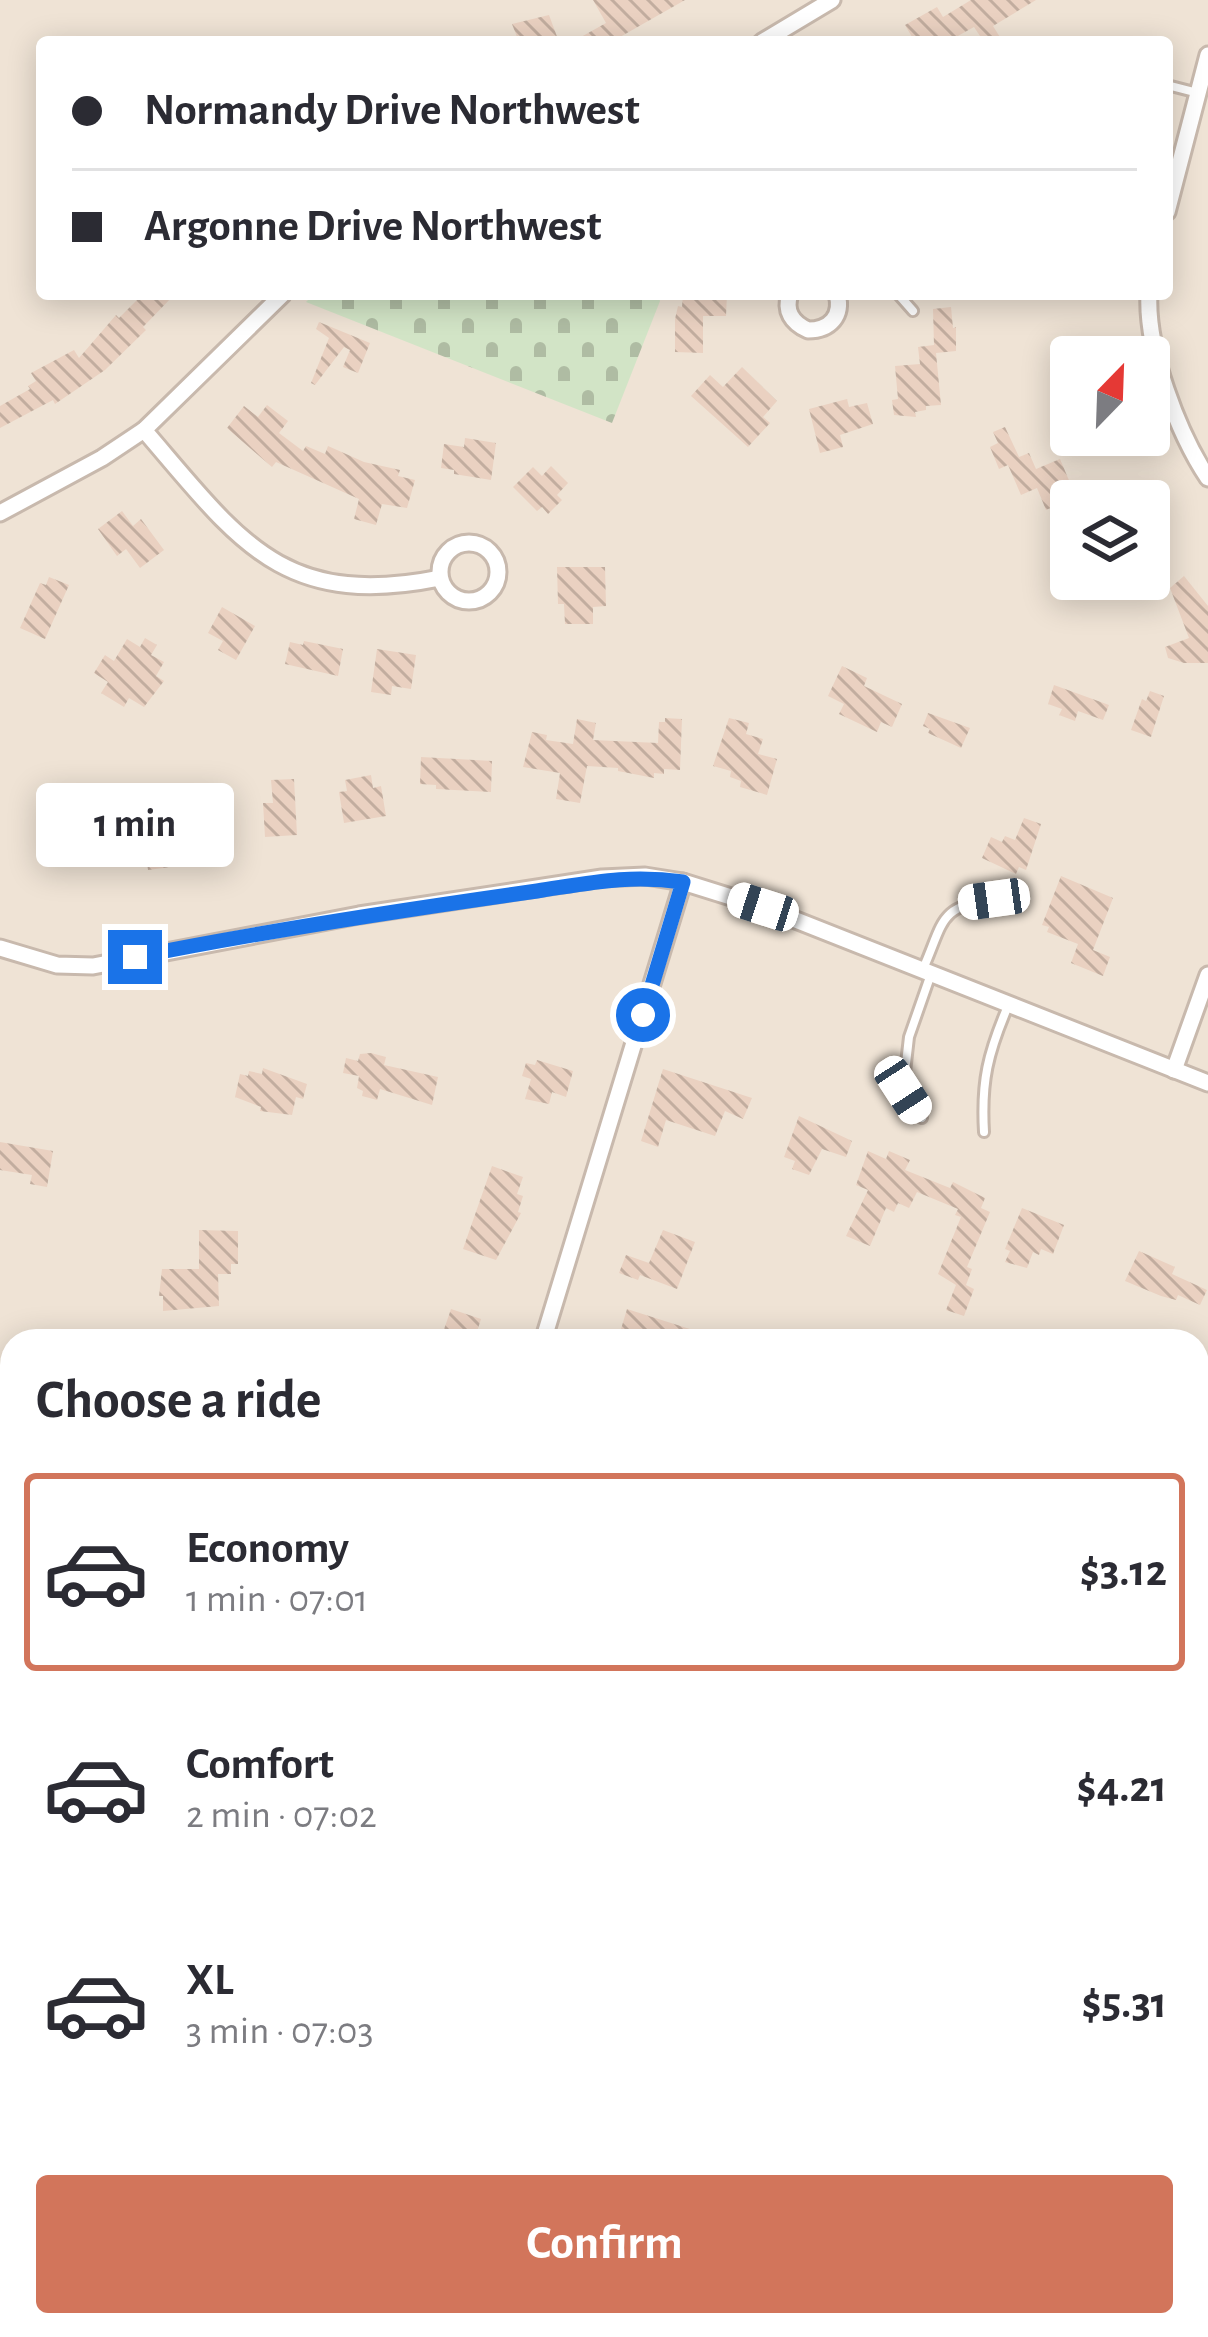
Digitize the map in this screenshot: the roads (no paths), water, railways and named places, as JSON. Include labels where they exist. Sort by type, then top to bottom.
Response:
[{"type":"street","points":[[772,36],[832,0]]},
{"type":"street","points":[[1173,189],[1208,56]]},
{"type":"street","points":[[0,513],[145,430],[277,300]]},
{"type":"street","points":[[789,300],[792,319],[808,330],[836,319],[838,300]]},
{"type":"street","points":[[1149,300],[1152,338],[1178,421],[1208,478]]},
{"type":"street","points":[[145,430],[233,532],[276,564],[308,578],[342,585],[405,585],[440,578]]},
{"type":"street","points":[[0,948],[58,965],[93,966],[359,915],[602,878],[645,876],[683,882],[763,907],[1208,1083]]},
{"type":"street","points":[[547,1329],[683,882]]},
{"type":"street","points":[[1174,1070],[1208,975]]},
{"type":"lane","points":[[1173,87],[1198,93]]},
{"type":"lane","points":[[903,300],[913,311]]},
{"type":"lane","points":[[922,1118],[903,1090],[909,1037],[927,972],[950,910],[962,903],[994,899]]},
{"type":"lane","points":[[984,1132],[981,1087],[990,1048],[1009,1005]]}]
